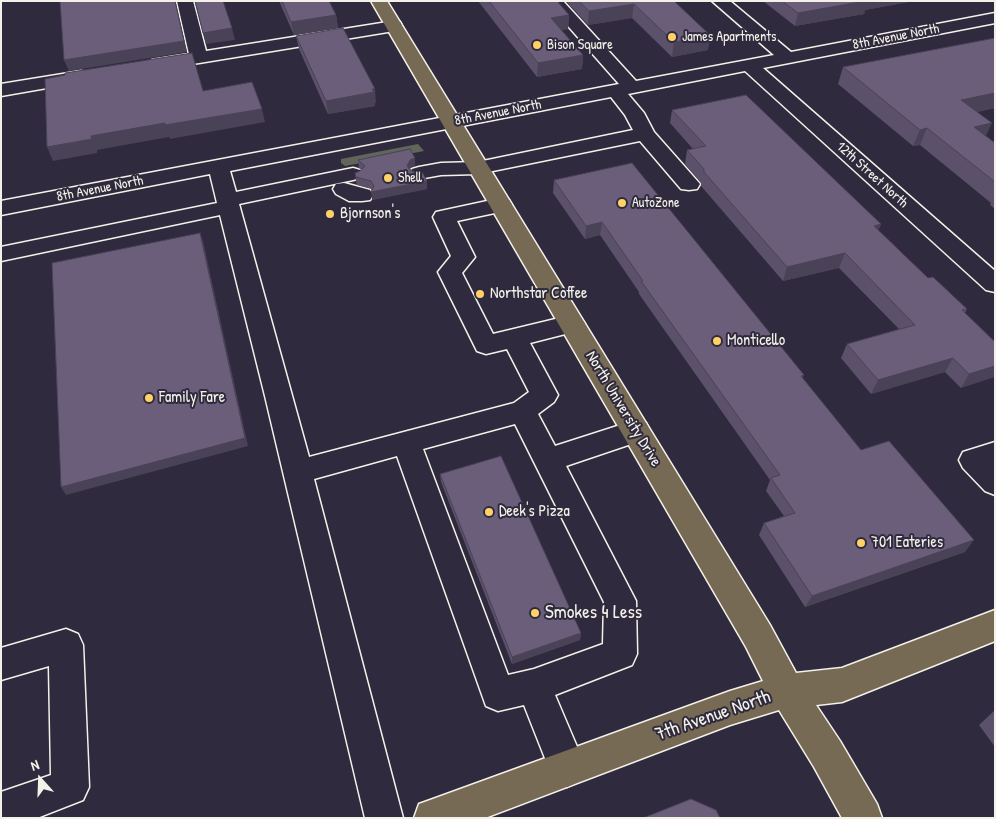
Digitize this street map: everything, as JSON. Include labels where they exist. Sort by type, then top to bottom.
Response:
[{"type":"main road","name":"North University Drive","points":[[379,1],[758,636],[787,691],[827,754],[863,818]]},
{"type":"main road","name":"7th Avenue North","points":[[433,818],[730,708],[787,691],[842,685],[995,625]]},
{"type":"street","points":[[185,1],[199,58]]},
{"type":"street","points":[[554,1],[624,90],[645,134],[689,184]]},
{"type":"street","points":[[720,1],[787,57]]},
{"type":"street","name":"8th Avenue North","points":[[1,208],[995,18]]},
{"type":"street","points":[[140,68],[394,26]]},
{"type":"street","name":"12th Street North","points":[[749,65],[995,284]]},
{"type":"street","points":[[1,90],[100,74]]},
{"type":"street","points":[[419,173],[434,180],[441,168],[478,168],[645,134]]},
{"type":"street","points":[[1,254],[229,207],[346,186],[313,148]]},
{"type":"street","points":[[218,166],[298,472],[384,818]]},
{"type":"street","points":[[501,205],[444,218],[463,258],[450,272],[486,345],[572,324]]},
{"type":"street","points":[[298,472],[523,411],[544,395],[514,338]]},
{"type":"street","points":[[406,443],[498,694],[534,686],[620,654],[620,601],[523,411]]},
{"type":"street","points":[[548,460],[636,431]]},
{"type":"street","points":[[995,453],[973,460],[995,484]]},
{"type":"street","points":[[1,664],[66,645],[70,787],[1,811]]},
{"type":"street","points":[[534,686],[567,768]]},
{"type":"green space","points":[[418,144],[424,151],[345,166],[341,163],[341,159]]},
{"type":"building","points":[[60,1],[175,1],[184,41],[64,60]]},
{"type":"building","points":[[195,1],[223,1],[232,28],[203,33]]},
{"type":"building","points":[[282,1],[329,1],[336,15],[291,22]]},
{"type":"building","points":[[489,1],[557,1],[569,15],[551,18],[583,55],[538,63]]},
{"type":"building","points":[[579,1],[674,1],[711,36],[674,42],[634,4],[589,11]]},
{"type":"building","points":[[782,1],[865,1],[798,13]]},
{"type":"building","points":[[343,28],[375,89],[372,89],[374,92],[326,101],[296,36]]},
{"type":"building","points":[[995,38],[995,93],[961,100],[992,123],[974,127],[995,143],[995,182],[927,128],[920,130],[843,67]]},
{"type":"building","points":[[192,53],[203,91],[252,82],[262,109],[91,136],[92,139],[47,147],[45,79],[65,75],[65,73]]},
{"type":"building","points":[[746,95],[881,224],[874,226],[928,278],[933,277],[967,309],[962,310],[995,342],[995,366],[969,374],[953,358],[878,380],[847,344],[915,325],[845,253],[787,267],[687,150],[706,146],[672,110]]},
{"type":"building","name":"Shell","points":[[410,149],[415,158],[410,160],[407,166],[411,171],[422,172],[427,181],[371,192],[374,186],[371,181],[356,177],[355,173],[365,166],[358,160]]},
{"type":"building","points":[[632,163],[804,375],[801,376],[861,450],[889,441],[974,540],[812,596],[764,523],[795,513],[771,478],[780,475],[641,281],[643,281],[602,222],[586,226],[554,180]]},
{"type":"building","name":"Family Fare","points":[[200,233],[245,438],[61,487],[52,263]]},
{"type":"building","points":[[501,456],[581,633],[512,657],[440,474]]},
{"type":"building","points":[[691,799],[716,810],[720,818],[643,818]]},
{"type":"place","name":"James Apartments","points":[[672,37]]},
{"type":"place","name":"Bison Square","points":[[537,45]]},
{"type":"place","name":"Shell","points":[[388,178]]},
{"type":"place","name":"AutoZone","points":[[622,203]]},
{"type":"place","name":"Bjornson's","points":[[330,214]]},
{"type":"place","name":"Northstar Coffee","points":[[480,294]]},
{"type":"place","name":"Monticello","points":[[717,341]]},
{"type":"place","name":"Family Fare","points":[[149,398]]},
{"type":"place","name":"Deek's Pizza","points":[[489,512]]},
{"type":"place","name":"701 Eateries","points":[[861,543]]},
{"type":"place","name":"Smokes 4 Less","points":[[535,613]]}]
